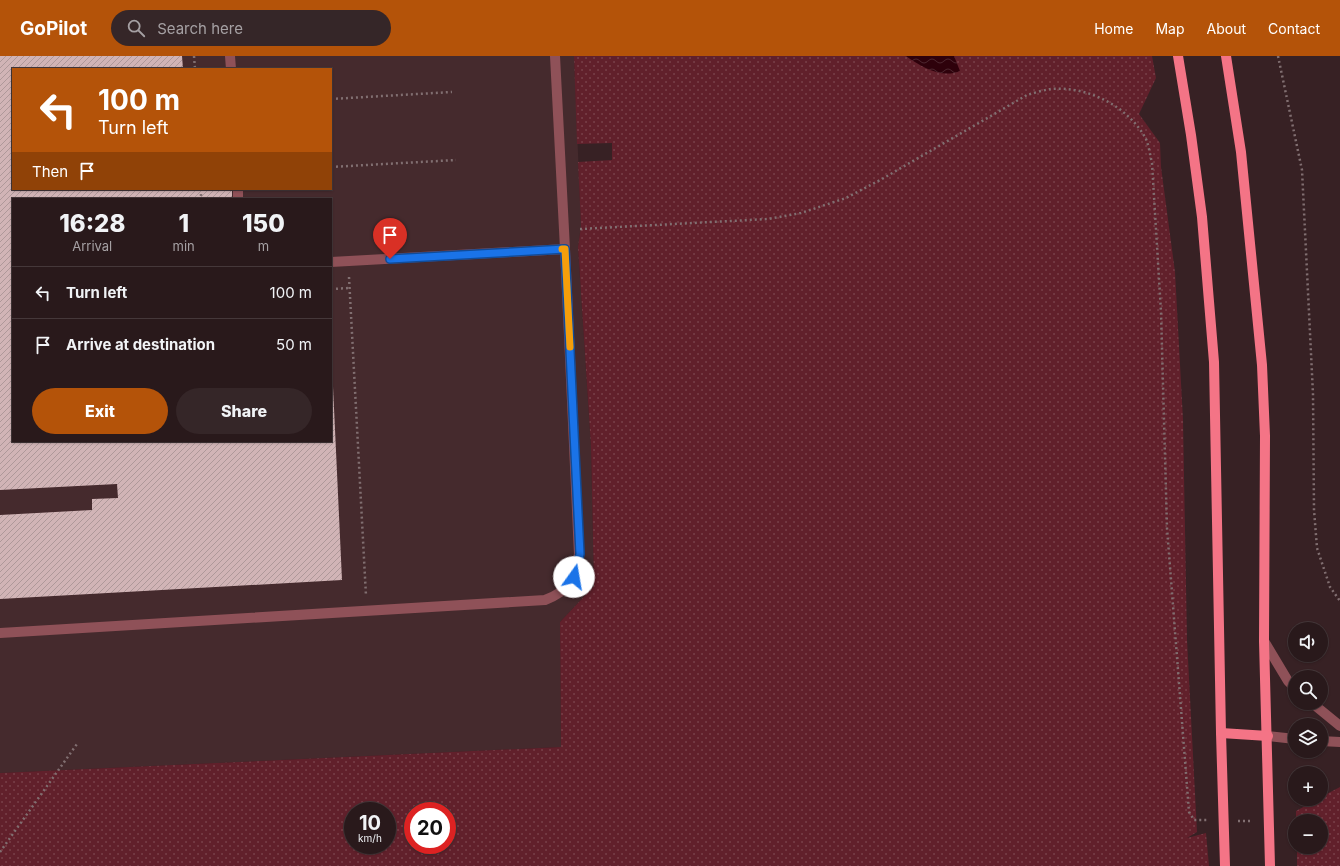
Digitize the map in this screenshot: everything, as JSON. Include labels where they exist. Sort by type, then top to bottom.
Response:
[{"type":"main road","points":[[1178,56],[1192,135],[1202,224],[1214,362],[1220,732],[1225,866]]},
{"type":"main road","points":[[1226,56],[1241,152],[1262,365],[1264,436],[1264,641],[1268,736],[1270,866]]},
{"type":"main road","points":[[1220,732],[1268,736]]},
{"type":"street","points":[[230,56],[231,68]]},
{"type":"street","points":[[0,633],[367,612],[545,600],[560,594],[574,577],[580,554],[555,56]]},
{"type":"street","points":[[332,262],[565,249]]},
{"type":"street","points":[[1264,641],[1288,681]]},
{"type":"street","points":[[1321,710],[1340,726]]},
{"type":"street","points":[[1268,736],[1288,738]]},
{"type":"street","points":[[1328,741],[1340,742]]},
{"type":"path","points":[[194,56],[194,68]]},
{"type":"path","points":[[1278,56],[1302,170],[1313,394],[1314,510],[1317,548],[1330,587],[1340,601]]},
{"type":"path","points":[[563,230],[768,219],[801,213],[846,198],[882,179],[1027,94],[1051,89],[1078,91],[1103,98],[1130,116],[1147,140],[1152,163],[1161,312],[1167,528],[1189,812],[1194,820],[1270,821]]},
{"type":"path","points":[[332,99],[452,92]]},
{"type":"path","points":[[332,166],[456,160]]},
{"type":"path","points":[[348,261],[367,612]]},
{"type":"path","points":[[332,289],[350,288]]},
{"type":"path","points":[[0,852],[77,744]]},
{"type":"shaded area","points":[[0,56],[574,56],[581,226],[578,247],[591,447],[594,586],[560,622],[561,747],[0,773]]},
{"type":"shaded area","points":[[574,56],[1152,56],[1156,78],[1139,114],[1160,143],[1161,167],[1175,272],[1183,420],[1187,640],[1197,832],[1187,838],[1206,833],[1209,866],[0,866],[0,773],[561,747],[560,622],[594,586],[591,447],[578,247],[581,226],[578,162],[612,160],[612,143],[577,144]]},
{"type":"shaded area","points":[[1340,787],[1340,866],[1297,866],[1297,854],[1328,854],[1328,814],[1296,814],[1296,811],[1305,806],[1328,806],[1328,793]]},
{"type":"water","points":[[906,56],[954,56],[960,71],[946,74],[939,73],[925,68]]},
{"type":"building","points":[[0,56],[182,56],[183,68],[12,68],[12,190],[232,190],[232,198],[12,198],[12,442],[332,442],[332,365],[342,580],[0,599],[0,515],[92,510],[92,499],[118,498],[117,484],[0,490]]},
{"type":"slow traffic","points":[[562,249],[565,249],[570,347]]},
{"type":"route","points":[[390,259],[565,249],[580,554],[574,577]]}]
